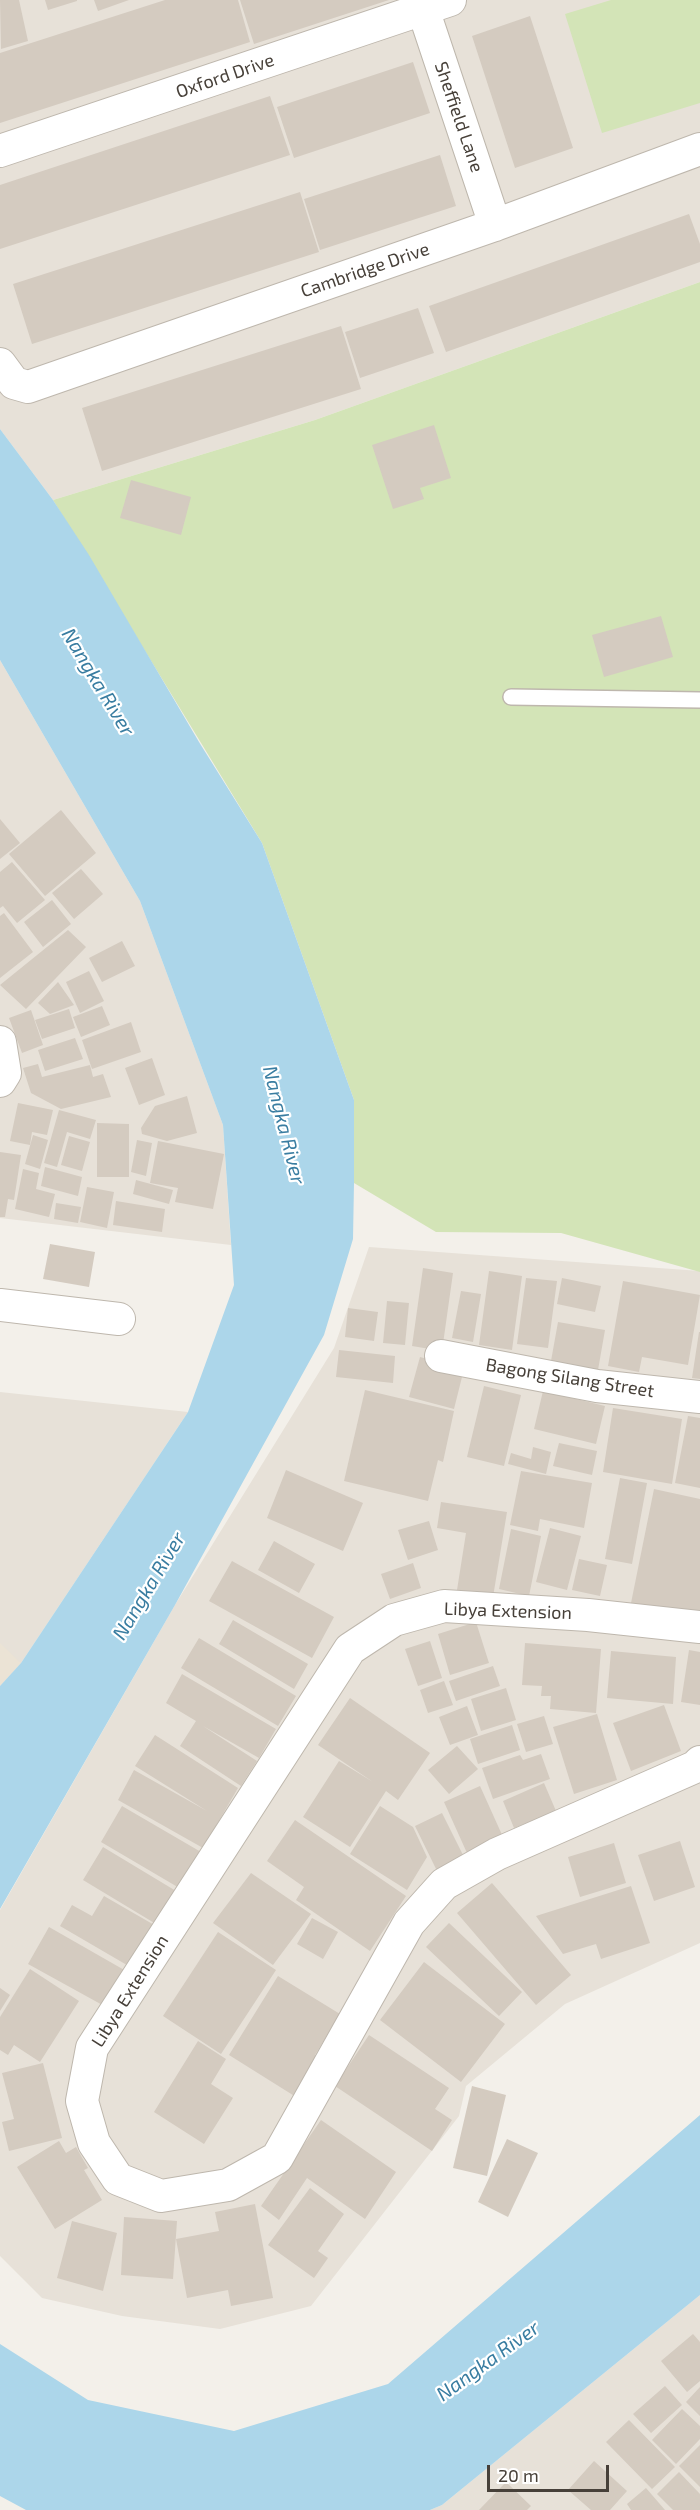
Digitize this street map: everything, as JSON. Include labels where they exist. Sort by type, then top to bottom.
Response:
[{"type":"street","name":"Oxford Drive","points":[[0,151],[436,4]]},
{"type":"street","name":"Sheffield Lane","points":[[436,4],[495,225]]},
{"type":"street","name":"Cambridge Drive","points":[[0,364],[14,383],[28,387],[495,225],[700,149]]},
{"type":"street","points":[[0,1042],[5,1073],[0,1081]]},
{"type":"street","points":[[0,1305],[119,1318]]},
{"type":"street","name":"Bagong Silang Street","points":[[441,1356],[597,1386],[700,1397]]},
{"type":"street","name":"Libya Extension","points":[[700,1627],[588,1614],[444,1606],[394,1620],[350,1649],[92,2048],[82,2101],[94,2143],[118,2179],[161,2196],[228,2185],[277,2158],[409,1923],[444,1884],[497,1854],[650,1788],[695,1767],[700,1762]]},
{"type":"lane","points":[[511,697],[700,700]]},
{"type":"shaded area","points":[[0,0],[700,0],[700,282],[315,420],[53,500],[0,429]]},
{"type":"shaded area","points":[[0,660],[140,901],[223,1125],[231,1245],[0,1218]]},
{"type":"shaded area","points":[[369,1247],[700,1271],[700,1943],[565,2004],[466,2086],[459,2116],[311,2306],[220,2329],[122,2316],[42,2298],[0,2256],[0,1910],[175,1605],[334,1348]]},
{"type":"shaded area","points":[[0,1392],[188,1412],[21,1663],[0,1686]]},
{"type":"shaded area","points":[[0,1643],[21,1663],[0,1686]]},
{"type":"shaded area","points":[[700,2295],[700,2510],[430,2510],[442,2505]]},
{"type":"green space","points":[[611,0],[700,0],[700,103],[602,133],[565,14]]},
{"type":"green space","points":[[700,282],[700,1272],[561,1233],[436,1232],[354,1183],[354,1100],[262,843],[53,500],[315,420]]},
{"type":"water","name":"Nangka River","points":[[0,429],[53,500],[89,555],[199,742],[262,843],[354,1100],[354,1183],[353,1239],[324,1335],[175,1605],[0,1909],[0,1686],[21,1663],[188,1412],[234,1285],[223,1125],[140,901],[0,660]]},
{"type":"water","name":"Nangka River","points":[[700,2115],[700,2295],[442,2505],[430,2510],[26,2510],[0,2496],[0,2344],[88,2400],[234,2431],[388,2384]]},
{"type":"building","points":[[0,0],[19,0],[28,41],[1,49]]},
{"type":"building","points":[[45,0],[77,0],[77,1],[48,10]]},
{"type":"building","points":[[94,0],[129,0],[98,11]]},
{"type":"building","points":[[165,0],[238,0],[250,42],[0,123],[0,53]]},
{"type":"building","points":[[240,0],[389,0],[254,44]]},
{"type":"building","points":[[530,16],[573,148],[515,168],[472,36]]},
{"type":"building","points":[[413,62],[430,113],[294,158],[277,107]]},
{"type":"building","points":[[270,96],[290,155],[0,249],[0,185]]},
{"type":"building","points":[[440,155],[456,206],[320,250],[304,199]]},
{"type":"building","points":[[300,192],[319,252],[32,344],[13,284]]},
{"type":"building","points":[[689,214],[700,244],[700,262],[446,352],[429,306]]},
{"type":"building","points":[[418,308],[434,353],[360,378],[345,332]]},
{"type":"building","points":[[341,326],[361,389],[102,471],[82,408]]},
{"type":"building","points":[[434,425],[451,478],[420,488],[424,499],[393,509],[372,445]]},
{"type":"building","points":[[131,480],[191,497],[181,535],[120,518]]},
{"type":"building","points":[[661,616],[673,657],[604,677],[592,635]]},
{"type":"building","points":[[61,810],[96,853],[45,896],[9,854]]},
{"type":"building","points":[[0,819],[20,843],[0,859]]},
{"type":"building","points":[[12,862],[45,900],[17,923],[3,906],[0,908],[0,872]]},
{"type":"building","points":[[81,869],[103,894],[74,919],[52,893]]},
{"type":"building","points":[[52,900],[71,924],[43,947],[24,922]]},
{"type":"building","points":[[4,913],[33,952],[0,978],[0,916]]},
{"type":"building","points":[[68,930],[86,947],[26,1009],[0,985]]},
{"type":"building","points":[[122,941],[135,966],[102,982],[89,958]]},
{"type":"building","points":[[89,971],[104,1001],[80,1013],[66,982]]},
{"type":"building","points":[[58,982],[74,1005],[50,1014],[38,1003]]},
{"type":"building","points":[[102,1006],[110,1025],[81,1037],[73,1017]]},
{"type":"building","points":[[69,1009],[75,1028],[42,1039],[35,1020]]},
{"type":"building","points":[[31,1010],[43,1045],[22,1053],[9,1018]]},
{"type":"building","points":[[131,1022],[141,1052],[92,1069],[82,1040]]},
{"type":"building","points":[[75,1038],[83,1059],[45,1071],[38,1050]]},
{"type":"building","points":[[152,1058],[165,1095],[139,1105],[125,1068]]},
{"type":"building","points":[[38,1064],[42,1077],[90,1065],[93,1077],[103,1074],[111,1097],[61,1109],[31,1093],[23,1068]]},
{"type":"building","points":[[187,1096],[197,1133],[167,1141],[142,1134],[141,1128],[155,1106]]},
{"type":"building","points":[[18,1103],[53,1110],[47,1135],[32,1132],[30,1145],[10,1141]]},
{"type":"building","points":[[59,1110],[96,1120],[90,1139],[67,1132],[57,1167],[44,1163]]},
{"type":"building","points":[[97,1123],[129,1124],[129,1177],[97,1177]]},
{"type":"building","points":[[33,1135],[48,1140],[40,1169],[25,1164]]},
{"type":"building","points":[[69,1136],[90,1142],[82,1171],[61,1165]]},
{"type":"building","points":[[137,1140],[152,1143],[146,1176],[131,1172]]},
{"type":"building","points":[[158,1141],[224,1154],[213,1209],[175,1202],[178,1188],[150,1183]]},
{"type":"building","points":[[0,1152],[21,1155],[14,1200],[8,1199],[5,1217],[0,1217]]},
{"type":"building","points":[[45,1167],[82,1177],[78,1196],[41,1186]]},
{"type":"building","points":[[23,1169],[39,1173],[36,1189],[55,1194],[49,1217],[15,1209]]},
{"type":"building","points":[[136,1180],[173,1190],[169,1204],[133,1194]]},
{"type":"building","points":[[87,1187],[114,1192],[107,1228],[80,1222]]},
{"type":"building","points":[[116,1201],[165,1209],[162,1232],[113,1225]]},
{"type":"building","points":[[56,1203],[81,1207],[78,1223],[54,1219]]},
{"type":"building","points":[[50,1244],[95,1252],[89,1287],[43,1279]]},
{"type":"building","points":[[423,1268],[453,1273],[442,1351],[412,1346]]},
{"type":"building","points":[[489,1271],[522,1276],[512,1350],[479,1345]]},
{"type":"building","points":[[526,1278],[557,1281],[548,1348],[517,1344]]},
{"type":"building","points":[[562,1278],[601,1286],[595,1312],[557,1304]]},
{"type":"building","points":[[623,1281],[700,1295],[688,1365],[642,1357],[639,1372],[608,1366]]},
{"type":"building","points":[[461,1291],[481,1294],[473,1342],[452,1338]]},
{"type":"building","points":[[387,1301],[409,1303],[405,1345],[383,1343]]},
{"type":"building","points":[[348,1308],[378,1312],[374,1341],[345,1337]]},
{"type":"building","points":[[558,1322],[605,1330],[598,1370],[551,1361]]},
{"type":"building","points":[[700,1332],[700,1379],[692,1378]]},
{"type":"building","points":[[339,1350],[395,1356],[393,1383],[336,1377]]},
{"type":"building","points":[[420,1357],[464,1369],[454,1409],[409,1397]]},
{"type":"building","points":[[484,1386],[521,1395],[504,1466],[467,1457]]},
{"type":"building","points":[[365,1390],[454,1411],[443,1462],[438,1460],[428,1501],[344,1481]]},
{"type":"building","points":[[543,1391],[605,1406],[596,1444],[534,1429]]},
{"type":"building","points":[[613,1408],[682,1419],[672,1484],[603,1472]]},
{"type":"building","points":[[688,1416],[700,1418],[700,1488],[675,1483]]},
{"type":"building","points":[[559,1443],[597,1451],[592,1475],[553,1466]]},
{"type":"building","points":[[533,1447],[551,1452],[546,1474],[508,1464],[511,1453],[531,1459]]},
{"type":"building","points":[[286,1470],[363,1503],[343,1551],[267,1518]]},
{"type":"building","points":[[521,1471],[592,1483],[584,1528],[540,1519],[538,1531],[510,1525]]},
{"type":"building","points":[[620,1478],[647,1483],[632,1564],[605,1559]]},
{"type":"building","points":[[654,1489],[700,1499],[700,1623],[630,1608]]},
{"type":"building","points":[[441,1502],[507,1512],[493,1597],[457,1590],[466,1533],[437,1528]]},
{"type":"building","points":[[429,1521],[438,1550],[408,1560],[398,1530]]},
{"type":"building","points":[[550,1528],[581,1536],[567,1590],[536,1582]]},
{"type":"building","points":[[511,1529],[541,1536],[529,1596],[499,1589]]},
{"type":"building","points":[[274,1541],[315,1564],[299,1593],[258,1570]]},
{"type":"building","points":[[579,1559],[607,1565],[600,1596],[572,1590]]},
{"type":"building","points":[[232,1561],[334,1617],[312,1658],[209,1601]]},
{"type":"building","points":[[413,1563],[421,1588],[390,1599],[381,1574]]},
{"type":"building","points":[[233,1620],[308,1664],[294,1689],[219,1644]]},
{"type":"building","points":[[476,1622],[489,1663],[450,1675],[438,1634]]},
{"type":"building","points":[[199,1638],[296,1696],[278,1726],[181,1668]]},
{"type":"building","points":[[430,1641],[442,1678],[418,1686],[405,1649]]},
{"type":"building","points":[[525,1643],[601,1649],[596,1713],[550,1709],[551,1696],[541,1696],[542,1686],[522,1685]]},
{"type":"building","points":[[689,1650],[700,1652],[700,1705],[681,1702]]},
{"type":"building","points":[[611,1651],[676,1657],[673,1704],[607,1698]]},
{"type":"building","points":[[493,1666],[500,1686],[456,1701],[449,1681]]},
{"type":"building","points":[[182,1674],[276,1729],[259,1758],[203,1726],[257,1761],[241,1786],[180,1746],[196,1721],[166,1703]]},
{"type":"building","points":[[444,1681],[453,1705],[428,1713],[420,1690]]},
{"type":"building","points":[[506,1688],[516,1720],[481,1731],[471,1699]]},
{"type":"building","points":[[350,1698],[430,1753],[398,1800],[386,1791],[350,1847],[303,1817],[339,1761],[373,1782],[318,1745]]},
{"type":"building","points":[[664,1705],[681,1751],[631,1771],[613,1723]]},
{"type":"building","points":[[467,1706],[478,1735],[450,1745],[439,1717]]},
{"type":"building","points":[[597,1714],[617,1780],[574,1794],[553,1727]]},
{"type":"building","points":[[544,1716],[553,1744],[526,1752],[517,1724]]},
{"type":"building","points":[[512,1725],[520,1750],[478,1764],[470,1739]]},
{"type":"building","points":[[155,1735],[238,1788],[203,1848],[118,1800],[134,1770],[207,1811],[135,1766]]},
{"type":"building","points":[[457,1746],[478,1769],[449,1794],[428,1770]]},
{"type":"building","points":[[541,1754],[550,1779],[493,1799],[482,1768],[520,1755],[523,1760]]},
{"type":"building","points":[[544,1783],[556,1811],[514,1828],[503,1801]]},
{"type":"building","points":[[480,1786],[503,1837],[467,1853],[444,1802]]},
{"type":"building","points":[[122,1806],[201,1852],[181,1889],[101,1842]]},
{"type":"building","points":[[380,1806],[413,1827],[427,1857],[407,1890],[350,1854]]},
{"type":"building","points":[[442,1813],[465,1859],[438,1873],[415,1826]]},
{"type":"building","points":[[295,1820],[406,1896],[370,1951],[296,1900],[304,1887],[267,1861]]},
{"type":"building","points":[[680,1841],[695,1887],[654,1901],[638,1855]]},
{"type":"building","points":[[614,1843],[626,1883],[580,1897],[568,1857]]},
{"type":"building","points":[[103,1847],[176,1891],[156,1924],[83,1880]]},
{"type":"building","points":[[251,1873],[311,1914],[273,1965],[213,1923]]},
{"type":"building","points":[[492,1883],[571,1975],[536,2005],[457,1913]]},
{"type":"building","points":[[631,1886],[650,1943],[601,1959],[596,1944],[563,1954],[536,1916]]},
{"type":"building","points":[[104,1896],[156,1926],[132,1968],[60,1926],[72,1905],[92,1916]]},
{"type":"building","points":[[312,1918],[338,1932],[323,1959],[297,1944]]},
{"type":"building","points":[[449,1923],[522,1992],[499,2016],[426,1947]]},
{"type":"building","points":[[49,1927],[126,1971],[106,2007],[28,1964]]},
{"type":"building","points":[[218,1932],[276,1970],[221,2054],[163,2016]]},
{"type":"building","points":[[424,1962],[505,2024],[461,2082],[380,2020]]},
{"type":"building","points":[[30,1969],[79,2001],[40,2062],[14,2045],[8,2055],[0,2050],[0,2017]]},
{"type":"building","points":[[278,1976],[340,2014],[315,2055],[320,2059],[296,2097],[229,2055]]},
{"type":"building","points":[[0,1988],[10,1995],[0,2011]]},
{"type":"building","points":[[369,2035],[449,2088],[435,2109],[452,2120],[432,2151],[335,2086]]},
{"type":"building","points":[[198,2041],[226,2059],[211,2084],[233,2098],[204,2144],[154,2112]]},
{"type":"building","points":[[43,2063],[62,2138],[9,2151],[2,2122],[14,2119],[2,2073]]},
{"type":"building","points":[[472,2086],[506,2095],[487,2176],[453,2168]]},
{"type":"building","points":[[321,2120],[396,2172],[365,2219],[307,2178],[279,2220],[261,2206]]},
{"type":"building","points":[[507,2139],[538,2153],[508,2217],[478,2202]]},
{"type":"building","points":[[59,2141],[66,2153],[76,2147],[88,2168],[84,2170],[102,2200],[55,2229],[17,2167]]},
{"type":"building","points":[[310,2188],[344,2214],[318,2251],[328,2258],[314,2278],[268,2245]]},
{"type":"building","points":[[255,2204],[273,2298],[231,2306],[228,2290],[187,2298],[176,2239],[219,2231],[215,2212]]},
{"type":"building","points":[[124,2217],[177,2221],[173,2279],[121,2275]]},
{"type":"building","points":[[72,2221],[117,2233],[103,2291],[57,2278]]},
{"type":"building","points":[[693,2334],[700,2342],[700,2381],[687,2392],[661,2361]]},
{"type":"building","points":[[665,2386],[682,2405],[651,2433],[633,2414]]},
{"type":"building","points":[[700,2387],[700,2416],[686,2402]]},
{"type":"building","points":[[682,2409],[700,2426],[700,2439],[676,2464],[652,2440]]},
{"type":"building","points":[[629,2420],[675,2467],[652,2489],[606,2442]]},
{"type":"building","points":[[700,2445],[700,2487],[679,2466]]},
{"type":"building","points":[[594,2461],[627,2491],[610,2510],[591,2510],[568,2490]]},
{"type":"building","points":[[679,2472],[700,2494],[700,2510],[673,2510],[657,2494]]},
{"type":"building","points":[[506,2482],[531,2506],[527,2510],[479,2510]]},
{"type":"building","points":[[646,2488],[665,2510],[631,2510],[627,2504]]}]
